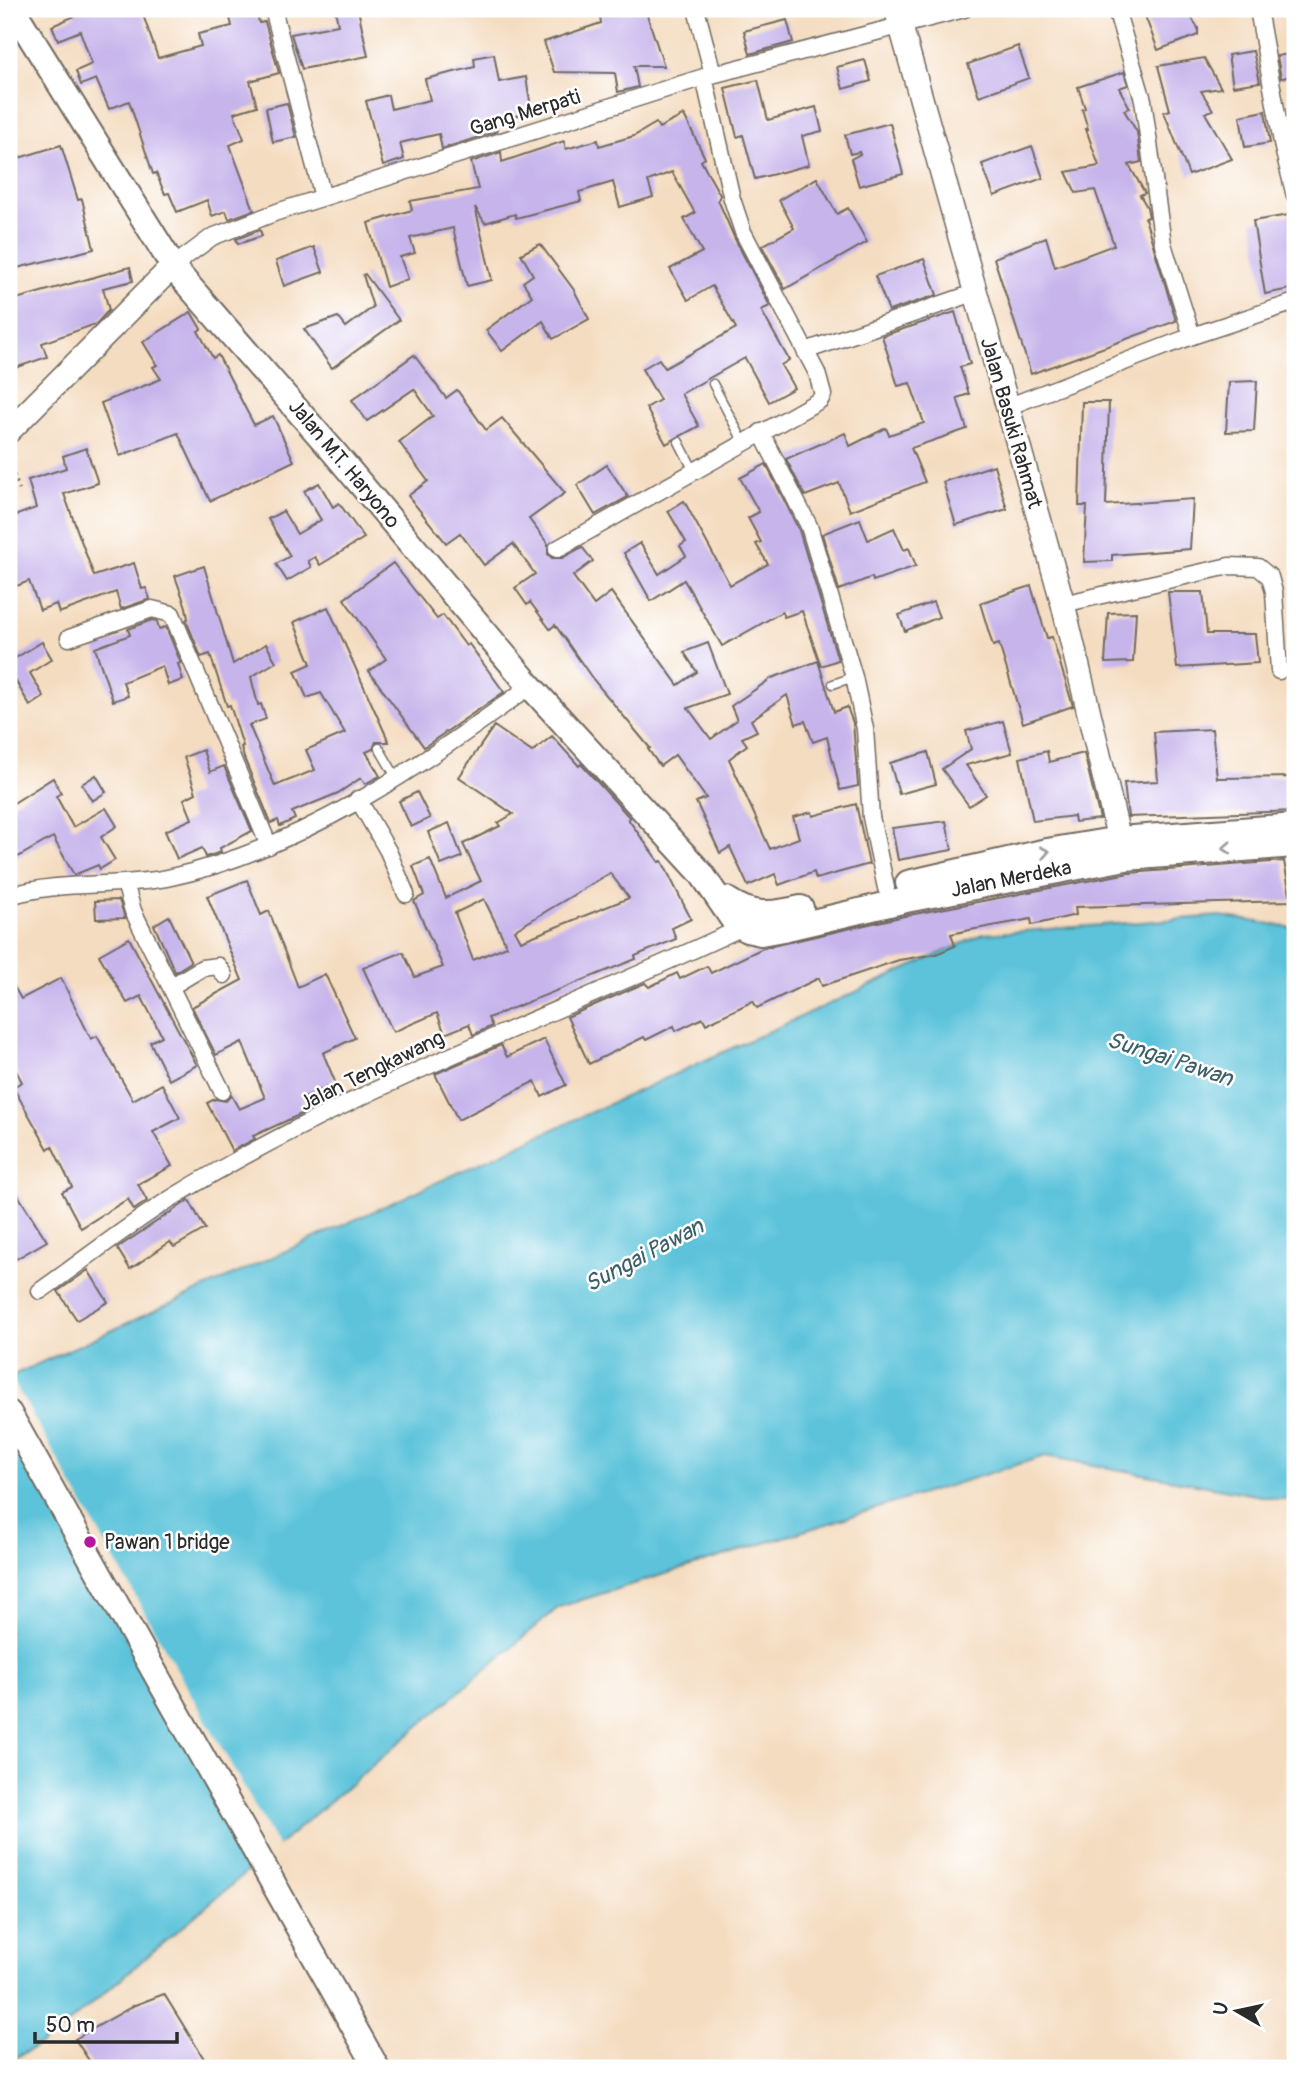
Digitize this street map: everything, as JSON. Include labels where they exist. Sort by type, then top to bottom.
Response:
[{"type":"main road","name":"Jalan M.T. Haryono","points":[[13,9],[173,266],[530,686],[739,918]]},
{"type":"main road","name":"Jalan Merdeka","points":[[739,918],[770,914],[1048,851],[1119,839],[1295,826]]},
{"type":"main road","name":"Jalan Merdeka","points":[[739,918],[754,932],[770,932],[919,897],[1126,858],[1295,845]]},
{"type":"main road","points":[[9,1413],[377,2068]]},
{"type":"street","points":[[273,9],[323,197]]},
{"type":"street","points":[[557,549],[695,473],[822,398],[823,386],[743,232],[732,199],[696,9]]},
{"type":"street","name":"Gang Merpati","points":[[173,266],[212,237],[323,197],[897,17],[964,9]]},
{"type":"street","points":[[1116,9],[1143,100],[1163,244],[1192,336]]},
{"type":"street","points":[[1258,9],[1280,135],[1295,196]]},
{"type":"street","name":"Jalan Basuki Rahmat","points":[[897,17],[1063,604],[1119,839]]},
{"type":"street","points":[[9,431],[173,266]]},
{"type":"street","points":[[805,351],[974,293]]},
{"type":"street","points":[[1007,407],[1192,336],[1295,302]]},
{"type":"street","points":[[761,432],[809,526],[855,677],[865,729],[870,817],[886,888]]},
{"type":"street","points":[[1063,604],[1229,566],[1258,567],[1270,577],[1274,592],[1279,671]]},
{"type":"street","points":[[69,638],[152,610],[172,614],[269,846]]},
{"type":"street","points":[[9,896],[35,890],[125,883],[185,873],[269,846],[443,751],[530,686]]},
{"type":"street","points":[[358,799],[388,851],[406,894]]},
{"type":"street","points":[[125,883],[133,911],[222,1091]]},
{"type":"street","name":"Jalan Tengkawang","points":[[40,1291],[169,1200],[259,1150],[488,1038],[699,949],[739,918]]},
{"type":"street","points":[[172,986],[206,967],[218,967],[224,975]]},
{"type":"lane","points":[[713,384],[744,443]]},
{"type":"lane","points":[[679,442],[695,473]]},
{"type":"lane","points":[[834,684],[855,677]]},
{"type":"lane","points":[[379,748],[396,778]]},
{"type":"path","points":[[9,462],[22,494]]},
{"type":"water","name":"Sungai Pawan","points":[[1220,916],[1295,928],[1295,1499],[1277,1499],[1045,1456],[559,1607],[50,2039],[9,2061],[9,1377],[983,934]]},
{"type":"pier","points":[[9,1374],[279,1849],[258,1867],[9,1429]]},
{"type":"building","points":[[73,9],[141,9],[158,58],[201,46],[198,34],[232,26],[228,9],[256,9],[259,23],[265,22],[279,73],[250,81],[257,106],[234,113],[244,139],[230,145],[254,210],[229,219],[226,211],[212,216],[207,200],[177,212],[169,193],[165,194],[156,173],[153,174],[129,101],[109,109],[96,79],[81,85],[76,71],[92,64],[80,31],[58,40],[52,26],[75,16]]},
{"type":"building","points":[[335,9],[358,9],[368,56],[302,69],[291,34],[338,25]]},
{"type":"building","points":[[599,9],[645,9],[664,66],[634,66],[638,87],[618,92],[615,73],[554,72],[544,42],[601,23]]},
{"type":"building","points":[[1168,9],[1186,9],[1198,28],[1198,35],[1158,50],[1145,16]]},
{"type":"building","points":[[787,20],[793,42],[750,54],[744,31]]},
{"type":"building","points":[[1018,46],[1029,78],[979,96],[968,64]]},
{"type":"building","points":[[1253,51],[1260,82],[1233,86],[1228,55]]},
{"type":"building","points":[[1295,53],[1295,76],[1281,78],[1277,56]]},
{"type":"building","points":[[494,54],[499,82],[526,77],[532,113],[495,119],[497,131],[442,149],[439,134],[400,143],[404,159],[383,166],[366,101],[388,95],[391,109],[430,100],[425,79],[475,67],[474,58]]},
{"type":"building","points":[[1204,58],[1221,88],[1201,91],[1213,110],[1205,113],[1232,159],[1189,175],[1164,112],[1170,110],[1158,66]]},
{"type":"building","points":[[865,60],[871,81],[843,89],[837,67]]},
{"type":"building","points":[[1124,72],[1128,85],[1119,88],[1130,108],[1124,110],[1137,132],[1141,162],[1129,165],[1145,193],[1140,195],[1147,207],[1149,217],[1145,218],[1176,321],[1031,374],[994,258],[1046,237],[1055,267],[1114,245],[1095,190],[1076,193],[1066,172],[1099,166],[1086,129],[1082,109],[1085,108],[1078,87]]},
{"type":"building","points":[[758,80],[768,120],[816,107],[822,131],[802,136],[809,165],[755,179],[743,135],[737,137],[725,88]]},
{"type":"building","points":[[287,103],[296,137],[273,142],[266,108]]},
{"type":"building","points":[[1265,111],[1270,143],[1245,147],[1240,116]]},
{"type":"building","points":[[684,115],[705,158],[701,161],[720,195],[718,200],[734,237],[770,306],[761,310],[789,360],[781,365],[794,388],[769,402],[745,358],[681,394],[699,426],[666,444],[646,408],[660,400],[642,369],[659,359],[665,368],[736,328],[712,286],[688,300],[670,269],[702,252],[684,219],[695,213],[672,172],[648,181],[653,197],[620,207],[613,182],[579,192],[581,201],[516,218],[515,214],[485,223],[475,207],[492,280],[467,286],[453,228],[410,238],[415,253],[400,257],[408,279],[386,287],[368,223],[412,210],[410,201],[478,189],[471,162],[501,152],[502,162],[564,141],[566,149],[598,140],[599,146],[634,136],[656,123],[659,128]]},
{"type":"building","points":[[890,123],[903,174],[859,186],[851,159],[860,154],[850,154],[845,135]]},
{"type":"building","points":[[61,145],[78,200],[82,199],[94,249],[9,270],[9,161]]},
{"type":"building","points":[[1032,146],[1043,178],[994,196],[982,164]]},
{"type":"building","points":[[817,178],[837,214],[848,208],[867,242],[785,289],[762,246],[794,228],[779,200]]},
{"type":"building","points":[[1295,214],[1295,288],[1265,294],[1253,221]]},
{"type":"building","points":[[260,230],[262,236],[238,244],[236,239]]},
{"type":"building","points":[[540,244],[574,290],[589,319],[553,339],[543,321],[502,351],[486,330],[532,296],[523,282],[533,275],[521,254]]},
{"type":"building","points":[[314,247],[323,272],[284,286],[276,261]]},
{"type":"building","points":[[924,259],[937,295],[889,311],[875,276]]},
{"type":"building","points":[[130,267],[133,281],[103,288],[109,310],[96,324],[42,343],[47,357],[9,370],[9,301]]},
{"type":"building","points":[[365,274],[399,320],[332,368],[304,329],[338,317],[346,327],[373,307],[363,275]]},
{"type":"building","points":[[191,312],[213,358],[218,355],[254,425],[273,416],[294,461],[210,501],[178,433],[120,456],[101,403],[161,379],[153,367],[157,365],[143,342]]},
{"type":"building","points":[[955,312],[970,364],[960,367],[969,394],[957,398],[967,429],[911,448],[925,482],[850,511],[839,483],[805,496],[786,459],[845,433],[850,446],[886,428],[889,435],[924,423],[910,383],[898,386],[882,336]]},
{"type":"building","points":[[414,355],[446,398],[457,390],[486,430],[502,418],[565,493],[529,519],[548,544],[548,554],[552,558],[562,558],[582,547],[593,561],[573,576],[594,605],[611,592],[678,685],[697,672],[684,652],[708,643],[727,694],[688,708],[711,739],[737,720],[731,706],[772,678],[818,661],[834,712],[847,707],[853,723],[858,786],[840,790],[827,737],[813,742],[805,721],[796,724],[787,695],[751,720],[757,731],[742,738],[747,745],[729,759],[770,849],[799,838],[793,817],[812,812],[813,816],[856,804],[869,864],[816,879],[814,872],[779,885],[775,874],[748,886],[730,847],[720,853],[696,802],[706,798],[675,755],[660,766],[648,749],[650,748],[592,678],[555,625],[550,629],[530,602],[527,605],[515,588],[535,574],[513,544],[484,565],[460,533],[446,543],[408,496],[428,481],[399,442],[433,416],[414,389],[367,421],[352,400]]},
{"type":"building","points":[[1257,381],[1254,431],[1226,432],[1229,382]]},
{"type":"building","points":[[1082,402],[1109,402],[1106,505],[1193,499],[1190,549],[1112,555],[1112,561],[1084,562],[1087,506],[1079,506]]},
{"type":"building","points":[[86,448],[98,483],[64,494],[94,576],[134,563],[142,589],[146,588],[150,599],[121,609],[116,592],[59,613],[56,604],[40,610],[29,581],[9,589],[9,518],[36,508],[28,480],[66,468],[63,456]]},
{"type":"building","points":[[766,464],[799,530],[838,660],[821,666],[802,611],[784,617],[782,612],[722,646],[684,580],[651,601],[624,553],[640,543],[659,574],[686,556],[680,546],[686,542],[668,511],[684,501],[730,585],[768,564],[756,544],[761,542],[748,518],[759,512],[740,478]]},
{"type":"building","points":[[607,465],[628,497],[595,515],[577,485]]},
{"type":"building","points":[[994,465],[1007,509],[956,525],[943,482]]},
{"type":"building","points":[[319,483],[333,507],[339,503],[364,538],[320,565],[315,557],[308,561],[311,567],[287,581],[276,564],[290,556],[268,519],[283,511],[297,534],[321,520],[304,491]]},
{"type":"building","points":[[860,519],[868,540],[894,528],[904,550],[909,548],[916,566],[873,581],[872,577],[839,590],[822,534]]},
{"type":"building","points":[[393,563],[437,619],[443,615],[466,646],[469,644],[504,692],[424,747],[369,671],[386,659],[344,599]]},
{"type":"building","points":[[204,566],[233,664],[266,644],[276,662],[251,677],[258,705],[261,704],[266,719],[249,725],[275,786],[315,770],[306,750],[345,733],[321,693],[307,698],[295,671],[311,664],[294,622],[328,607],[389,742],[376,742],[373,749],[366,752],[380,776],[365,784],[361,778],[338,793],[292,812],[295,819],[280,826],[278,820],[271,823],[244,758],[230,705],[227,706],[210,654],[201,657],[186,620],[186,607],[175,576]]},
{"type":"building","points":[[1031,586],[1047,638],[1052,637],[1073,706],[1023,723],[999,644],[993,646],[980,603]]},
{"type":"building","points":[[1168,592],[1203,592],[1207,634],[1255,634],[1258,663],[1177,668]]},
{"type":"building","points":[[933,602],[939,617],[905,631],[899,615]]},
{"type":"building","points":[[1136,612],[1133,662],[1105,663],[1108,613]]},
{"type":"building","points":[[152,620],[157,621],[159,629],[166,627],[181,663],[178,664],[183,680],[168,685],[162,666],[123,682],[128,696],[113,701],[95,648],[130,635],[128,629]]},
{"type":"building","points":[[42,642],[52,659],[30,673],[44,697],[30,706],[15,680],[9,684],[9,662]]},
{"type":"building","points":[[1003,721],[1012,753],[966,765],[986,795],[969,806],[942,769],[971,749],[966,731]]},
{"type":"building","points":[[494,726],[532,752],[552,736],[630,818],[628,819],[659,862],[662,861],[691,919],[672,928],[676,939],[635,956],[636,959],[488,1018],[492,1026],[473,1035],[469,1024],[445,1034],[437,1013],[393,1032],[363,968],[403,952],[415,977],[443,967],[414,901],[424,895],[413,866],[430,859],[446,898],[481,881],[463,844],[500,826],[498,823],[513,814],[459,777]],"holes":[[[610,873],[629,898],[521,941],[515,930]],[[484,899],[507,946],[473,960],[455,913]]]},
{"type":"building","points":[[1212,729],[1217,778],[1295,777],[1295,811],[1128,817],[1124,783],[1158,781],[1154,732]]},
{"type":"building","points":[[203,750],[210,772],[224,766],[252,831],[220,848],[221,852],[206,857],[202,848],[177,859],[165,831],[192,819],[184,799],[196,793],[184,757]]},
{"type":"building","points":[[1047,751],[1049,762],[1084,753],[1100,819],[1075,822],[1074,816],[1033,821],[1020,758]]},
{"type":"building","points":[[928,752],[936,784],[899,794],[890,763]]},
{"type":"building","points":[[96,775],[106,792],[92,801],[82,784]]},
{"type":"building","points":[[53,778],[61,793],[56,796],[73,827],[106,808],[117,826],[101,837],[115,860],[100,869],[98,865],[74,875],[53,837],[9,862],[9,806]]},
{"type":"building","points":[[417,792],[430,818],[411,827],[399,801]]},
{"type":"building","points":[[946,821],[952,850],[898,860],[892,828]]},
{"type":"building","points":[[449,823],[462,857],[441,865],[428,832]]},
{"type":"building","points":[[1284,861],[1291,901],[1075,907],[1076,915],[1032,925],[1031,919],[951,934],[955,946],[936,954],[899,960],[822,986],[819,978],[757,1008],[753,1001],[706,1024],[703,1018],[676,1031],[674,1026],[646,1040],[644,1037],[589,1064],[567,1017],[645,983],[649,987],[677,973],[680,979],[707,966],[711,973],[763,948],[909,915],[1129,873]]},
{"type":"building","points":[[247,880],[261,915],[269,911],[298,987],[325,974],[355,1038],[323,1053],[336,1084],[302,1098],[308,1111],[253,1136],[255,1139],[232,1151],[207,1103],[215,1099],[226,1101],[231,1095],[239,1109],[265,1098],[242,1042],[216,1055],[192,1007],[242,980],[207,896]]},
{"type":"building","points":[[119,900],[125,918],[96,919],[95,901]]},
{"type":"building","points":[[169,916],[191,962],[175,972],[154,925]]},
{"type":"building","points":[[129,938],[197,1065],[169,1080],[150,1042],[162,1036],[141,996],[127,1003],[99,955]]},
{"type":"building","points":[[9,978],[21,999],[61,978],[91,1039],[97,1036],[133,1100],[162,1084],[180,1118],[153,1132],[172,1166],[138,1184],[147,1201],[134,1210],[128,1199],[81,1228],[62,1192],[72,1187],[52,1146],[48,1149],[13,1087],[22,1082],[9,1057]]},
{"type":"building","points":[[544,1039],[566,1085],[542,1097],[535,1081],[458,1120],[435,1074],[501,1045],[507,1057]]},
{"type":"building","points":[[9,1181],[47,1241],[9,1263]]},
{"type":"building","points":[[189,1200],[205,1229],[174,1247],[170,1242],[130,1269],[117,1248]]},
{"type":"building","points":[[88,1270],[108,1302],[77,1320],[58,1291]]},
{"type":"building","points":[[164,1994],[206,2062],[195,2068],[94,2068],[75,2039],[135,2005]]},
{"type":"place","name":"Pawan 1 bridge","points":[[90,1542]]}]
